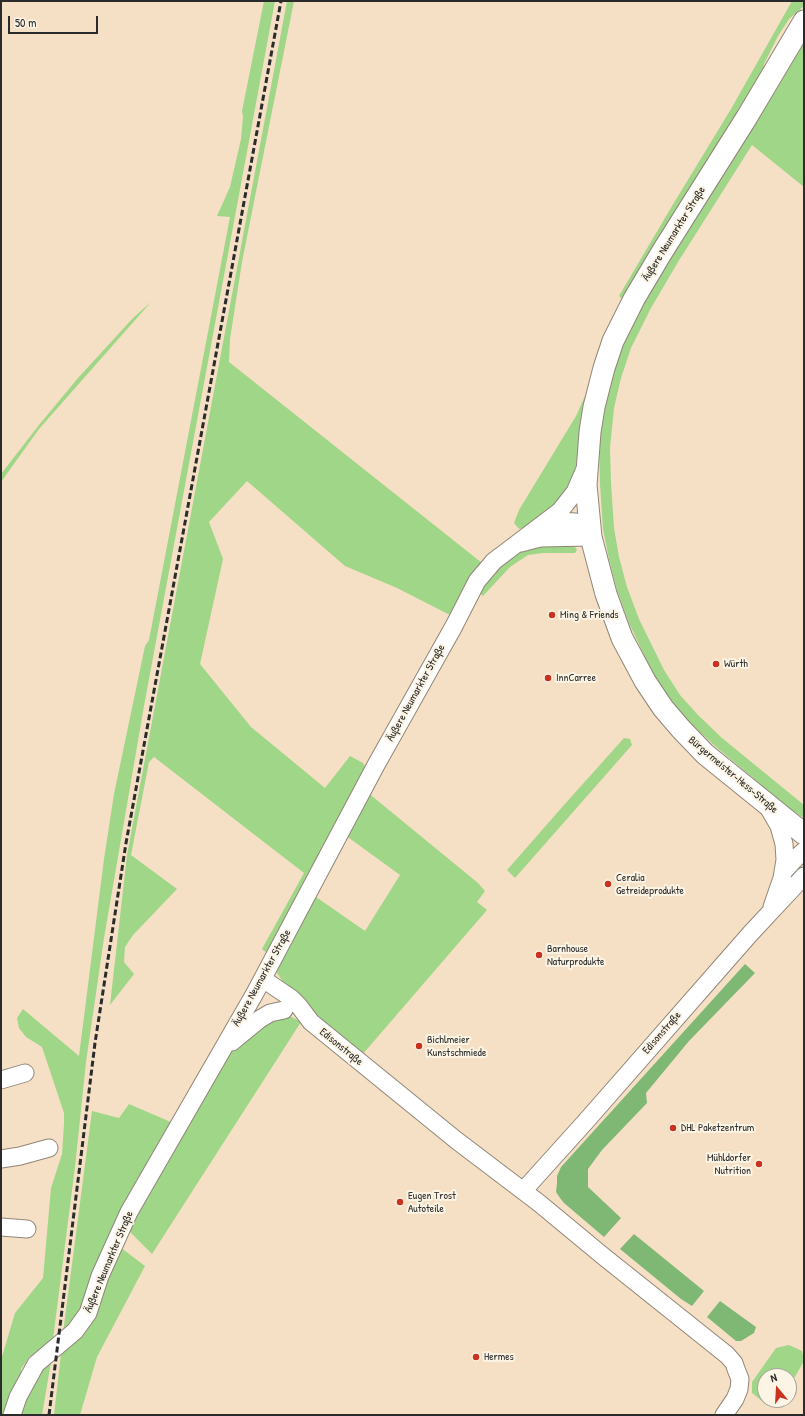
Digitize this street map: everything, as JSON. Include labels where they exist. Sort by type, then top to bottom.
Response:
[{"type":"main road","name":"Äußere Neumarkter Straße","points":[[590,530],[586,484],[586,464],[598,387],[613,341],[624,318],[662,252],[747,117],[804,21]]},
{"type":"main road","name":"Bürgermeister-Hess-Straße","points":[[590,530],[606,594],[622,638],[645,681],[663,708],[685,734],[705,754],[804,834]]},
{"type":"street","name":"Äußere Neumarkter Straße","points":[[12,1415],[18,1397],[36,1364],[75,1331],[88,1314],[100,1276],[129,1212],[259,986],[373,771],[478,581],[494,562],[560,511],[571,498],[579,485],[586,464]]},
{"type":"street","points":[[543,524],[561,521],[590,530]]},
{"type":"street","name":"Äußere Neumarkter Straße","points":[[519,543],[590,530]]},
{"type":"street","points":[[766,804],[779,826],[784,844],[785,860],[783,872],[770,913]]},
{"type":"street","points":[[783,872],[804,851]]},
{"type":"street","name":"Edisonstraße","points":[[523,1191],[804,876]]},
{"type":"street","points":[[786,896],[804,888]]},
{"type":"street","name":"Edisonstraße","points":[[259,986],[286,1011],[311,1022]]},
{"type":"street","name":"Edisonstraße","points":[[259,986],[291,998],[311,1022],[456,1140],[523,1191],[727,1355],[734,1363],[740,1379],[739,1389],[735,1399],[724,1415]]},
{"type":"street","points":[[223,1050],[260,1019],[270,1014],[286,1011]]},
{"type":"street","points":[[1,1080],[26,1073]]},
{"type":"street","points":[[1,1159],[20,1156],[49,1148]]},
{"type":"street","points":[[1,1227],[27,1229]]},
{"type":"green space","points":[[264,1],[275,1],[144,706],[104,938],[86,1062],[75,1167],[53,1339],[35,1356],[30,1356],[21,1369],[21,1375],[5,1415],[1,1415],[1,1360],[15,1313],[43,1278],[51,1188],[62,1154],[64,1124],[64,1113],[42,1047],[26,1037],[19,1028],[17,1018],[23,1009],[79,1056],[104,859],[114,794],[145,646],[149,640],[230,217],[217,216],[230,187],[241,139],[243,117],[242,111]]},
{"type":"green space","points":[[287,1],[294,1],[242,262],[230,339],[229,362],[482,563],[450,615],[397,588],[345,566],[247,481],[209,522],[223,559],[200,664],[251,727],[325,788],[350,756],[363,763],[366,768],[267,953],[262,949],[304,873],[154,757],[149,762],[131,855],[177,889],[133,935],[125,947],[124,962],[134,974],[110,1005],[127,855]]},
{"type":"green space","points":[[792,1],[804,1],[804,6],[789,19],[778,36],[764,64],[764,74],[623,300],[619,296],[731,109]]},
{"type":"green space","points":[[804,38],[804,187],[752,145],[678,262],[651,308],[631,348],[621,378],[614,408],[610,448],[614,528],[619,557],[627,587],[639,619],[664,670],[680,695],[698,715],[722,738],[804,805],[804,818],[790,809],[690,723],[671,702],[654,676],[629,623],[617,590],[609,559],[603,529],[599,448],[604,406],[621,344],[641,303]]},
{"type":"green space","points":[[151,302],[39,429],[1,482],[1,474],[78,378],[133,318]]},
{"type":"green space","points":[[589,387],[574,477],[569,494],[527,527],[519,529],[514,523],[519,510],[576,416]]},
{"type":"green space","points":[[566,543],[575,547],[577,550],[575,553],[543,553],[528,555],[510,567],[483,596],[479,593],[493,572],[518,553],[533,545]]},
{"type":"green space","points":[[624,738],[630,739],[632,745],[515,878],[507,870]]},
{"type":"green space","points":[[367,792],[478,883],[485,891],[477,902],[487,910],[362,1055],[309,1009],[286,986],[277,973],[279,964],[316,897],[365,931],[400,875],[345,835]]},
{"type":"green space","points":[[745,964],[755,973],[689,1041],[646,1093],[647,1103],[602,1150],[588,1169],[588,1187],[621,1218],[604,1237],[564,1203],[556,1192],[557,1176],[561,1167]]},
{"type":"green space","points":[[288,1015],[301,1022],[152,1254],[130,1232],[130,1224],[233,1048],[265,1020]]},
{"type":"green space","points":[[129,1104],[173,1123],[75,1319],[63,1333],[92,1111],[119,1118]]},
{"type":"green space","points":[[634,1234],[704,1291],[692,1306],[681,1299],[620,1249]]},
{"type":"green space","points":[[120,1247],[145,1266],[97,1357],[80,1415],[54,1415],[61,1354],[84,1334],[92,1319]]},
{"type":"green space","points":[[720,1301],[756,1327],[754,1333],[741,1341],[736,1341],[707,1317]]},
{"type":"green space","points":[[789,1345],[802,1351],[804,1361],[797,1373],[797,1368],[762,1368],[776,1348]]},
{"type":"green space","points":[[51,1362],[42,1415],[18,1415],[40,1372]]},
{"type":"green space","points":[[757,1375],[757,1397],[752,1393],[752,1382]]},
{"type":"railway","points":[[49,1415],[95,1043],[126,843],[281,1]]},
{"type":"place","name":"Ming & Friends","points":[[552,615]]},
{"type":"place","name":"Würth","points":[[716,664]]},
{"type":"place","name":"InnCarree","points":[[548,678]]},
{"type":"place","name":"Ceralia Getreideprodukte","points":[[608,884]]},
{"type":"place","name":"Barnhouse Naturprodukte","points":[[539,955]]},
{"type":"place","name":"Bichlmeier Kunstschmiede","points":[[419,1046]]},
{"type":"place","name":"DHL Paketzentrum","points":[[673,1128]]},
{"type":"place","name":"Mühldorfer Nutrition","points":[[759,1164]]},
{"type":"place","name":"Eugen Trost Autoteile","points":[[400,1202]]},
{"type":"place","name":"Hermes","points":[[476,1357]]}]
